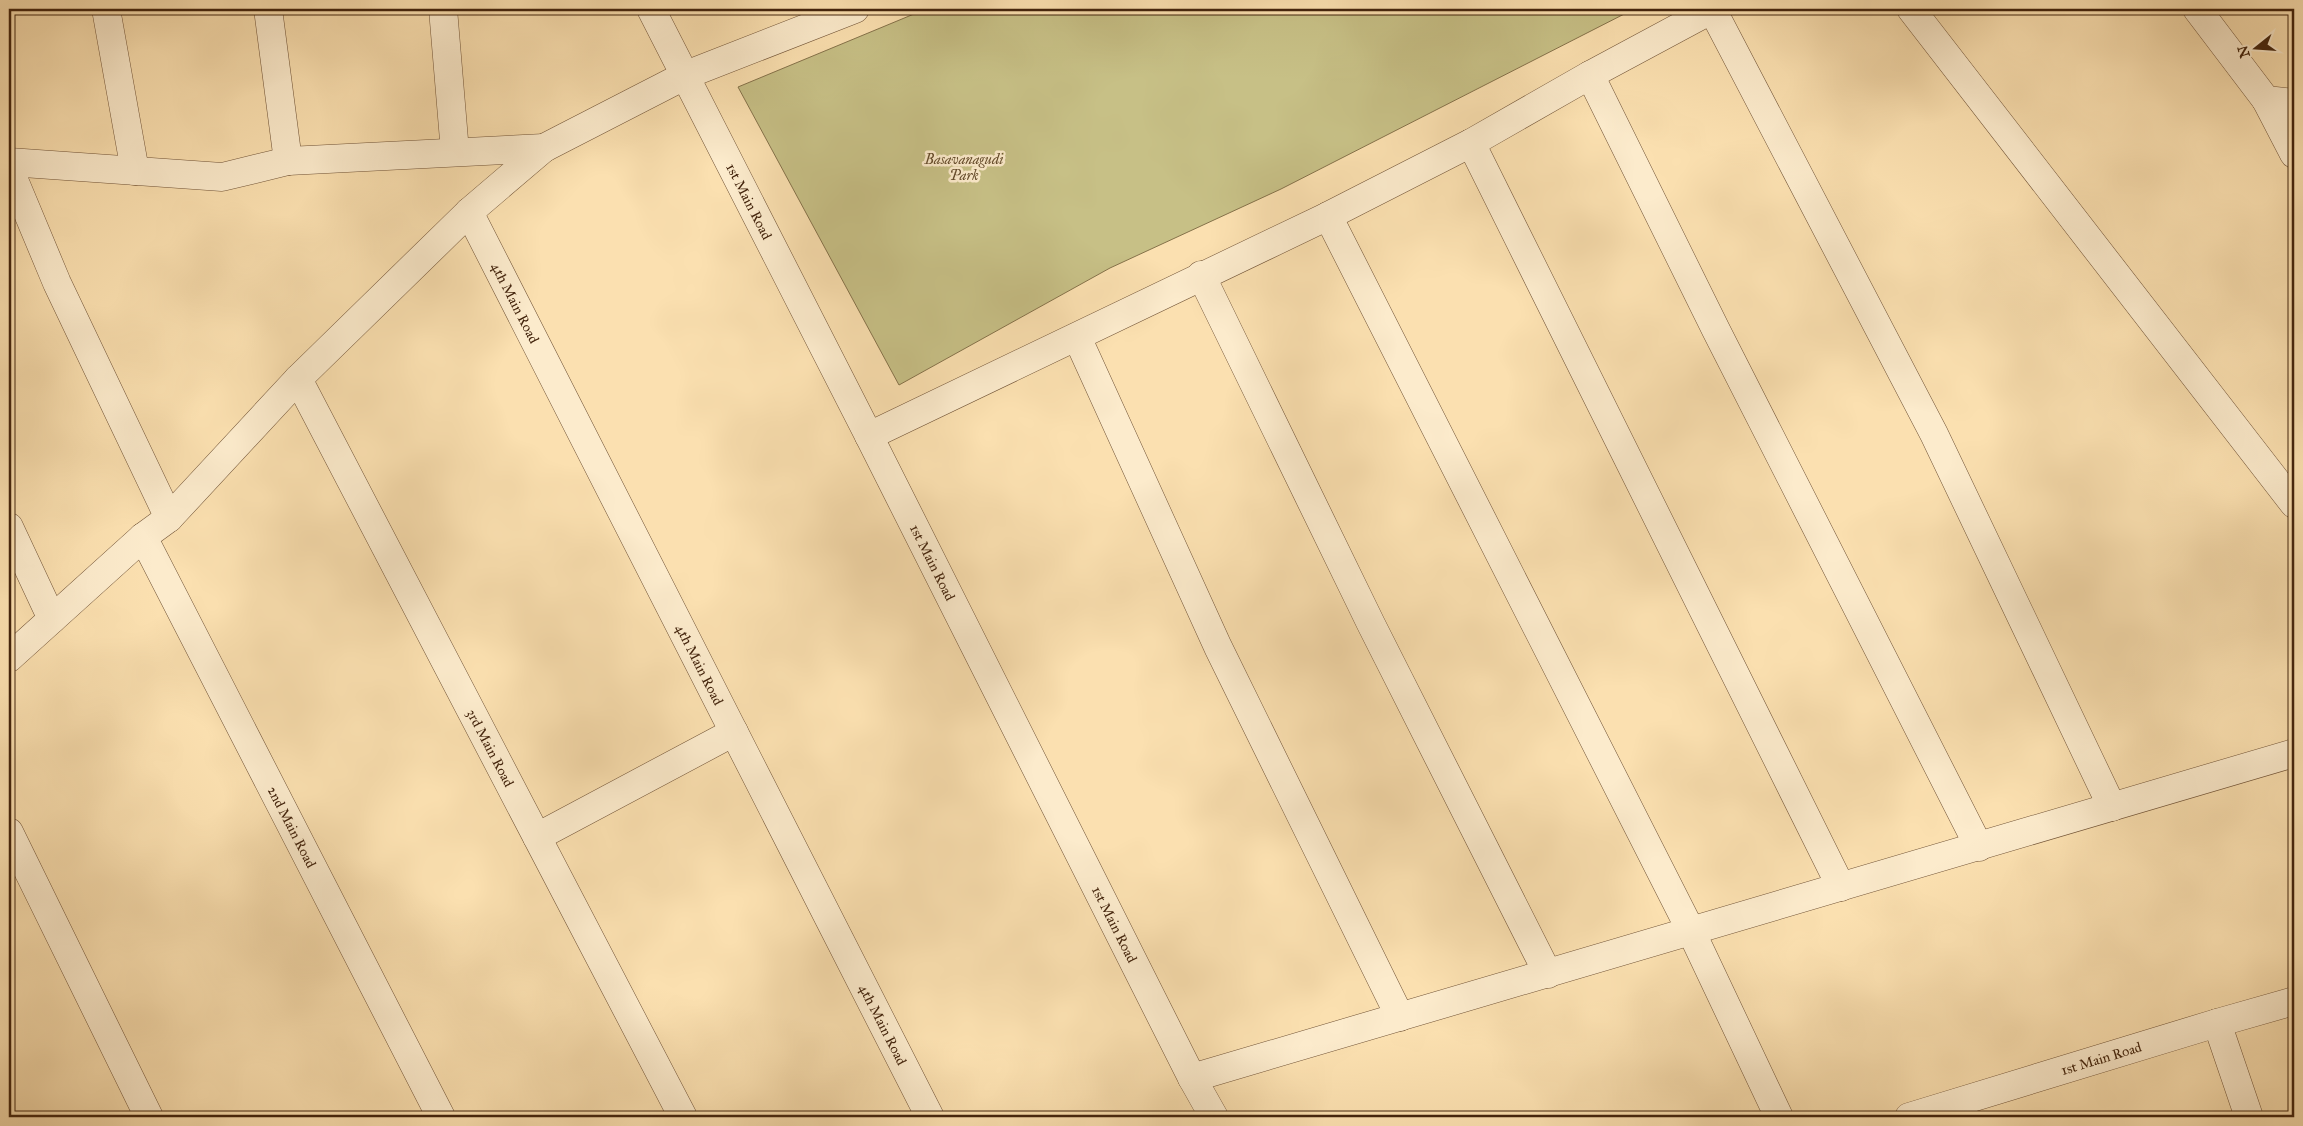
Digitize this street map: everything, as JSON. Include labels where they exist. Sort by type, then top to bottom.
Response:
[{"type":"street","points":[[106,9],[135,171]]},
{"type":"street","points":[[268,9],[288,161]]},
{"type":"street","points":[[443,9],[455,152]]},
{"type":"street","name":"1st Main Road","points":[[652,9],[1192,1078],[1214,1117]]},
{"type":"street","points":[[9,658],[143,537],[169,518],[298,379],[469,212],[544,148],[686,74],[855,9]]},
{"type":"street","points":[[869,436],[1201,275],[1328,216],[1471,143],[1590,75],[1713,9],[1934,434],[2112,807]]},
{"type":"street","points":[[1911,9],[2294,504]]},
{"type":"street","points":[[2197,9],[2266,100],[2294,154]]},
{"type":"street","points":[[1590,75],[1724,347],[1980,846]]},
{"type":"street","points":[[2266,100],[2294,103]]},
{"type":"street","points":[[1471,143],[1841,887]]},
{"type":"street","points":[[9,162],[222,177],[288,161],[544,148]]},
{"type":"street","points":[[9,168],[58,283],[169,518]]},
{"type":"street","name":"4th Main Road","points":[[469,212],[930,1117]]},
{"type":"street","points":[[1328,216],[1691,931],[1779,1117]]},
{"type":"street","points":[[1201,275],[1371,624],[1548,974]]},
{"type":"street","points":[[1077,336],[1218,647],[1400,1017]]},
{"type":"street","name":"3rd Main Road","points":[[298,379],[683,1117]]},
{"type":"street","points":[[9,527],[52,619]]},
{"type":"street","name":"2nd Main Road","points":[[143,537],[441,1117]]},
{"type":"street","points":[[537,837],[734,732]]},
{"type":"street","points":[[1192,1078],[2294,753]]},
{"type":"street","points":[[9,832],[149,1117]]},
{"type":"street","name":"1st Main Road","points":[[1909,1117],[2294,1001]]},
{"type":"street","points":[[2217,1023],[2249,1117]]},
{"type":"green space","name":"Basavanagudi Park","points":[[926,9],[1634,9],[1281,189],[1110,268],[899,385],[738,87]]}]
